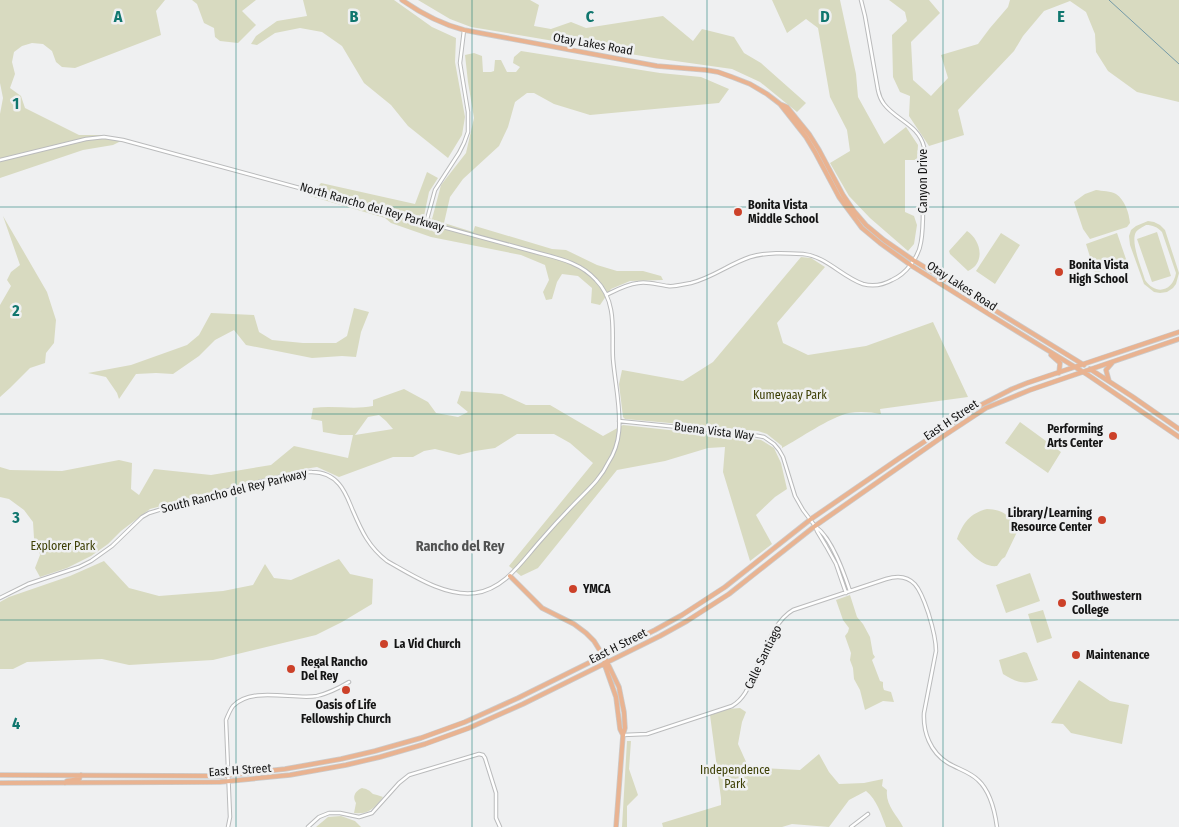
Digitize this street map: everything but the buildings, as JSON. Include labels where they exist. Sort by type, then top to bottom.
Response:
[{"type":"main road","name":"Otay Lakes Road","points":[[402,0],[424,15],[464,30],[657,66],[718,72],[750,84],[768,94],[780,104],[788,107],[809,134],[843,195],[866,225],[912,262],[992,316],[1083,372],[1179,437]]},
{"type":"main road","name":"Otay Lakes Road","points":[[912,262],[1091,369],[1179,429]]},
{"type":"main road","name":"East H Street","points":[[0,775],[228,776],[332,761],[421,738],[489,712],[518,698],[655,630],[706,600],[811,519],[977,407],[1027,383],[1179,332]]},
{"type":"main road","name":"East H Street","points":[[0,783],[229,782],[290,776],[318,771],[426,744],[493,718],[660,636],[710,606],[729,594],[815,526],[986,408],[1030,390],[1179,339]]},
{"type":"main road","points":[[1048,351],[1060,363],[1059,373]]},
{"type":"main road","points":[[1109,381],[1106,370],[1114,362]]},
{"type":"main road","points":[[510,576],[542,608],[574,624],[586,633],[594,641],[606,663],[616,697],[622,735],[616,827]]},
{"type":"main road","points":[[65,783],[79,779],[81,775]]},
{"type":"street","name":"Canyon Drive","points":[[861,0],[880,98],[890,110],[913,128],[920,136],[923,144],[922,239],[912,262]]},
{"type":"street","points":[[426,223],[435,190],[459,153],[468,132],[469,116],[460,63],[464,30]]},
{"type":"street","name":"North Rancho del Rey Parkway","points":[[0,160],[80,140],[117,138],[575,264],[596,280],[606,294],[611,311],[613,360],[619,421]]},
{"type":"street","points":[[606,294],[634,283],[670,286],[694,282],[757,255],[803,254],[818,258],[856,281],[876,286],[896,279],[912,262]]},
{"type":"street","name":"Buena Vista Way","points":[[619,421],[748,434],[764,437],[774,444],[783,457],[795,496],[811,519],[836,564],[846,593]]},
{"type":"street","name":"South Rancho del Rey Parkway","points":[[0,598],[28,584],[79,567],[105,552],[142,517],[150,513],[223,492],[289,475],[309,472],[324,474],[339,484],[346,494],[366,540],[379,555],[396,567],[453,593],[483,592],[503,582],[510,576],[540,540],[597,480],[605,469],[614,450],[619,432],[619,421]]},
{"type":"street","name":"Buena Vista Way","points":[[815,526],[821,530],[830,544],[842,568],[850,591]]},
{"type":"street","points":[[846,593],[897,577],[907,579],[919,588],[928,611],[936,642],[924,712],[925,733],[931,746],[941,757],[973,776],[981,784],[989,798],[997,827]]},
{"type":"street","name":"Calle Santiago","points":[[622,735],[647,734],[732,706],[748,690],[768,642],[783,617],[793,610],[846,593]]},
{"type":"street","points":[[228,827],[230,817],[226,720],[230,711],[238,702],[245,699],[264,695],[316,696],[335,690],[349,682]]},
{"type":"street","points":[[308,827],[319,817],[329,813],[359,817],[372,814],[399,783],[409,775],[477,754],[481,754],[485,758],[496,793],[496,818],[500,827]]},
{"type":"street","points":[[851,827],[868,814]]},
{"type":"green space","points":[[0,0],[165,0],[156,11],[161,35],[75,68],[62,67],[56,62],[52,51],[43,44],[32,43],[22,46],[14,52],[12,62],[15,74],[10,88],[21,96],[25,108],[79,135],[104,135],[123,140],[113,145],[83,150],[0,178],[0,114],[3,98],[0,83]]},
{"type":"green space","points":[[192,0],[256,0],[242,11],[256,25],[238,43],[220,41],[215,37],[214,28],[204,23],[197,4]]},
{"type":"green space","points":[[303,0],[394,0],[432,27],[456,38],[455,62],[465,117],[462,135],[448,158],[408,126],[391,105],[364,83],[342,46],[322,32],[300,28],[275,33],[257,45],[251,44],[256,36],[277,21],[307,16]]},
{"type":"green space","points":[[418,0],[530,0],[539,5],[534,26],[551,29],[571,22],[586,28],[663,16],[693,41],[702,29],[734,37],[744,53],[761,63],[806,103],[797,112],[760,82],[732,69],[654,58],[471,27],[450,19]]},
{"type":"green space","points":[[772,0],[840,0],[856,74],[858,97],[884,144],[906,127],[918,145],[917,160],[905,160],[905,212],[914,216],[917,225],[914,244],[908,251],[870,218],[849,196],[830,163],[850,151],[847,130],[830,97],[818,28],[806,19],[787,33]]},
{"type":"green space","points":[[889,0],[929,0],[940,13],[911,42],[913,80],[931,96],[948,78],[941,55],[978,44],[1008,7],[1010,0],[1179,0],[1179,102],[1137,92],[1108,71],[1096,52],[1095,34],[1086,12],[1070,1],[1044,11],[1023,36],[1014,51],[958,110],[964,135],[929,146],[909,116],[910,96],[900,92],[893,77],[892,35],[907,21],[905,12]]},
{"type":"green space","points":[[521,51],[660,73],[701,77],[729,89],[719,103],[590,115],[554,104],[534,93],[527,93],[515,102],[508,127],[499,146],[463,179],[450,197],[444,223],[473,232],[475,226],[552,249],[566,250],[597,265],[617,271],[643,271],[661,276],[663,280],[630,281],[611,289],[600,305],[591,303],[592,288],[578,276],[562,274],[557,282],[552,299],[546,300],[543,292],[549,280],[545,265],[521,255],[431,237],[391,223],[385,218],[310,196],[321,183],[415,204],[427,172],[438,178],[429,192],[424,216],[432,219],[441,185],[466,153],[474,118],[465,55],[474,53],[482,56],[483,72],[494,71],[495,60],[501,60],[507,72],[516,72],[520,67],[513,63],[514,57]]},
{"type":"green space","points":[[1096,190],[1116,194],[1126,207],[1130,223],[1127,227],[1090,239],[1083,229],[1074,202],[1085,194]]},
{"type":"green space","points":[[3,216],[47,292],[56,320],[54,343],[46,353],[45,363],[30,368],[0,397],[0,305],[11,286],[7,280],[11,272],[20,265]]},
{"type":"green space","points":[[1148,221],[1160,225],[1165,230],[1179,273],[1176,284],[1167,292],[1154,292],[1144,284],[1130,245],[1129,236],[1131,230]],"holes":[[[1146,225],[1155,227],[1162,232],[1176,273],[1171,284],[1164,289],[1154,288],[1145,280],[1135,249],[1136,232]]]},
{"type":"green space","points":[[967,231],[976,240],[979,251],[977,263],[968,271],[949,251]]},
{"type":"green space","points":[[1157,232],[1171,276],[1152,282],[1137,239]]},
{"type":"green space","points":[[1001,233],[1020,245],[995,284],[976,271]]},
{"type":"green space","points":[[1117,233],[1127,262],[1095,273],[1086,244]]},
{"type":"green space","name":"Kumeyaay Park","points":[[801,257],[811,258],[825,267],[777,323],[783,343],[808,355],[866,346],[933,322],[968,397],[880,409],[881,414],[849,413],[824,424],[782,448],[767,434],[758,431],[625,419],[623,417],[619,384],[622,370],[683,381],[713,362]]},
{"type":"green space","points":[[354,308],[369,312],[361,332],[356,357],[312,358],[246,345],[234,330],[215,340],[199,356],[173,374],[136,374],[119,399],[106,377],[88,373],[131,365],[187,345],[199,335],[211,313],[254,315],[259,332],[272,340],[303,343],[336,343],[347,336]]},
{"type":"green space","name":"Explorer Park","points":[[404,389],[428,402],[436,413],[458,417],[468,412],[457,403],[461,391],[502,394],[526,405],[550,405],[603,436],[623,425],[761,440],[774,448],[781,463],[787,489],[775,497],[756,515],[772,544],[750,561],[723,472],[725,447],[708,448],[665,461],[617,470],[538,568],[521,576],[509,566],[593,463],[570,443],[554,434],[517,434],[495,448],[459,455],[435,449],[424,451],[413,457],[393,457],[339,477],[317,467],[298,470],[150,509],[91,556],[67,568],[40,577],[35,568],[40,555],[34,538],[33,522],[24,510],[9,499],[0,497],[0,467],[10,470],[62,471],[119,460],[132,463],[131,489],[139,495],[154,469],[211,475],[271,465],[294,446],[348,458],[353,435],[323,432],[322,421],[311,419],[313,408],[366,407],[373,406],[373,400]],"holes":[[[379,415],[393,429],[355,435],[368,417]]]},
{"type":"green space","points":[[1020,422],[1061,452],[1048,473],[1005,443]]},
{"type":"green space","points":[[987,509],[1002,512],[1019,528],[1005,557],[997,566],[991,566],[980,561],[957,539],[968,519],[976,513]]},
{"type":"green space","points":[[339,559],[350,574],[373,579],[372,604],[316,635],[213,660],[129,665],[102,659],[27,662],[13,669],[0,669],[0,602],[104,561],[129,588],[159,596],[223,591],[253,585],[265,564],[274,578],[291,580]]},
{"type":"green space","points":[[1030,573],[1040,601],[1006,613],[996,585]]},
{"type":"green space","points":[[850,595],[857,617],[870,637],[875,657],[872,660],[880,681],[883,682],[884,690],[891,692],[894,702],[883,701],[865,710],[860,690],[854,679],[850,660],[851,653],[845,636],[849,628],[843,620],[836,600]]},
{"type":"green space","points":[[1043,610],[1052,638],[1037,643],[1028,614]]},
{"type":"green space","points":[[1024,652],[1027,653],[1038,680],[1020,682],[1003,674],[999,660]]},
{"type":"green space","points":[[1079,680],[1110,701],[1129,705],[1122,744],[1071,733],[1063,724],[1051,723]]},
{"type":"green space","name":"Independence Park","points":[[740,708],[746,712],[738,744],[747,764],[761,768],[800,770],[819,754],[829,772],[839,784],[864,783],[883,779],[882,786],[887,790],[890,805],[903,827],[886,827],[876,803],[866,791],[849,800],[829,827],[792,824],[782,827],[663,827],[662,823],[721,805],[710,715],[728,709]]},
{"type":"green space","points":[[627,741],[631,741],[629,769],[638,795],[627,806],[627,827],[622,827]]},
{"type":"green space","points":[[362,788],[383,797],[371,810],[363,813],[354,813],[355,794]]},
{"type":"green space","points":[[341,816],[355,821],[361,827],[316,827],[328,817]]},
{"type":"waterway","points":[[1109,0],[1179,64]]},
{"type":"place","name":"Bonita Vista Middle School","points":[[738,212]]},
{"type":"place","name":"Bonita Vista High School","points":[[1059,272]]},
{"type":"place","name":"Performing Arts Center","points":[[1113,436]]},
{"type":"place","name":"Library/Learning Resource Center","points":[[1102,520]]},
{"type":"place","name":"YMCA","points":[[573,589]]},
{"type":"place","name":"Southwestern College","points":[[1062,603]]},
{"type":"place","name":"La Vid Church","points":[[384,644]]},
{"type":"place","name":"Maintenance","points":[[1076,655]]},
{"type":"place","name":"Regal Rancho Del Rey","points":[[291,669]]},
{"type":"place","name":"Oasis of Life Fellowship Church","points":[[346,690]]},
{"type":"district","name":"Rancho del Rey","points":[[460,546]]}]
